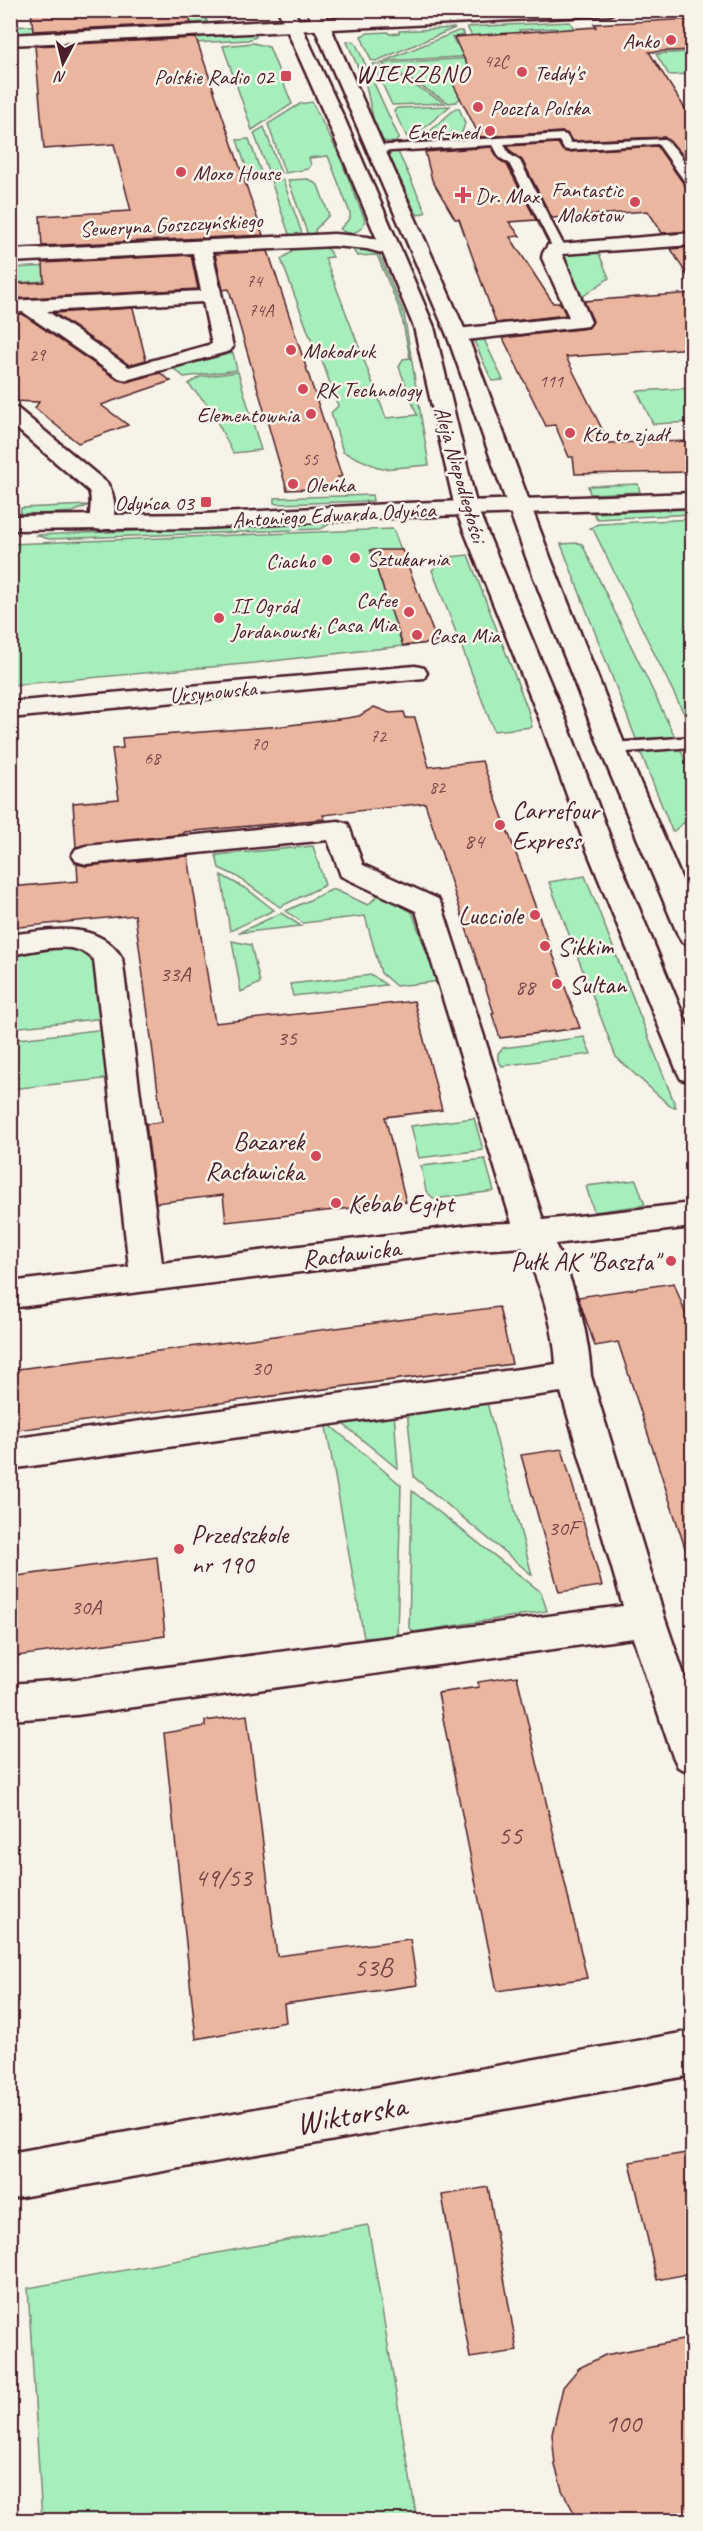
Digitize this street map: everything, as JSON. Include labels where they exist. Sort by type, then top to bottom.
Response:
[{"type":"street","points":[[10,40],[289,17],[610,10]]},
{"type":"street","name":"Aleja Niepodległości","points":[[289,17],[424,327],[466,508],[554,723],[600,848],[693,1071]]},
{"type":"street","name":"Aleja Niepodległości","points":[[317,17],[457,335],[519,507],[613,748],[691,926]]},
{"type":"street","name":"Seweryna Goszczyńskiego","points":[[334,240],[367,231],[377,217]]},
{"type":"street","points":[[457,335],[581,322],[552,258],[553,251],[559,248],[693,239]]},
{"type":"street","name":"Seweryna Goszczyńskiego","points":[[10,256],[334,240],[368,243],[390,249]]},
{"type":"street","points":[[19,307],[126,374],[224,347],[201,246]]},
{"type":"street","points":[[19,307],[212,296]]},
{"type":"street","points":[[10,412],[99,488],[103,497],[101,523]]},
{"type":"street","name":"Antoniego Edwarda Odyńca","points":[[10,523],[204,521],[693,500]]},
{"type":"street","name":"Ursynowska","points":[[10,710],[415,673]]},
{"type":"street","points":[[86,855],[338,830],[351,870],[428,906],[516,1192],[549,1266],[572,1342],[574,1376],[646,1619],[693,1754]]},
{"type":"street","points":[[10,945],[71,938],[99,948],[108,958],[147,1278]]},
{"type":"street","name":"Racławicka","points":[[10,1295],[478,1237],[534,1234],[693,1215]]},
{"type":"street","points":[[10,1454],[574,1376]]},
{"type":"street","points":[[10,1702],[77,1697],[646,1619]]},
{"type":"street","name":"Wiktorska","points":[[10,2176],[693,2053]]},
{"type":"lane","points":[[374,149],[562,137],[568,147],[657,141],[666,145],[693,184]]},
{"type":"lane","points":[[497,141],[504,156],[514,161],[559,248]]},
{"type":"lane","points":[[613,748],[693,742]]},
{"type":"green space","points":[[206,16],[207,22],[11,34],[11,27]]},
{"type":"green space","points":[[570,22],[580,38],[565,39],[557,28],[519,30],[523,38],[482,55],[467,27]]},
{"type":"green space","points":[[455,28],[376,61],[371,60],[361,36],[368,33],[388,32],[389,34],[399,33],[399,31]]},
{"type":"green space","points":[[462,31],[465,36],[452,37],[456,44],[469,43],[476,56],[384,61]]},
{"type":"green space","points":[[255,33],[256,37],[248,40],[103,48],[102,40]]},
{"type":"green space","points":[[352,41],[356,44],[399,138],[395,143],[383,141],[374,122],[366,86],[347,42]]},
{"type":"green space","points":[[253,43],[269,47],[292,104],[252,130],[223,46]]},
{"type":"green space","points":[[688,52],[692,58],[692,74],[669,75],[656,54]]},
{"type":"green space","points":[[477,58],[486,75],[456,102],[449,103],[381,63]]},
{"type":"green space","points":[[373,64],[377,64],[445,103],[392,105]]},
{"type":"green space","points":[[312,102],[339,155],[365,220],[362,228],[355,232],[347,233],[340,229],[350,218],[350,213],[328,156],[309,158],[311,165],[308,169],[285,173],[268,124],[300,104]]},
{"type":"green space","points":[[450,106],[409,141],[394,111],[397,108]]},
{"type":"green space","points":[[456,108],[459,108],[465,123],[461,136],[420,140]]},
{"type":"green space","points":[[264,127],[281,173],[269,174],[254,133]]},
{"type":"green space","points":[[249,139],[262,175],[249,176],[237,140]]},
{"type":"green space","points":[[398,152],[426,212],[418,215],[415,211],[388,153]]},
{"type":"green space","points":[[308,179],[318,185],[329,215],[315,230],[316,235],[308,235],[288,180]]},
{"type":"green space","points":[[283,180],[303,236],[290,237],[271,181]]},
{"type":"green space","points":[[350,245],[376,250],[404,314],[429,465],[382,469],[343,452],[331,413],[338,406],[319,352],[315,350],[281,259],[292,252],[291,249],[326,247],[333,257],[325,258],[386,418],[417,415],[399,367],[403,359],[410,358],[401,313],[377,255],[357,256]]},
{"type":"green space","points":[[598,251],[609,278],[582,297],[562,260],[567,254]]},
{"type":"green space","points":[[191,259],[194,273],[11,283],[11,268]]},
{"type":"green space","points":[[483,337],[503,380],[492,381],[474,341]]},
{"type":"green space","points":[[233,353],[237,370],[184,377],[173,368]]},
{"type":"green space","points":[[238,372],[261,450],[233,453],[209,406],[188,384],[200,377]]},
{"type":"green space","points":[[692,388],[692,422],[653,424],[637,391]]},
{"type":"green space","points":[[638,484],[640,492],[590,494],[588,486]]},
{"type":"green space","points":[[372,495],[373,501],[274,503],[274,498]]},
{"type":"green space","points":[[89,505],[73,512],[20,515],[21,508]]},
{"type":"green space","points":[[692,509],[692,514],[597,519],[593,513]]},
{"type":"green space","points":[[692,519],[692,730],[593,529],[590,528],[598,524]]},
{"type":"green space","points":[[331,523],[321,529],[49,539],[35,535]]},
{"type":"green space","name":"II Ogród Jordanowski","points":[[393,529],[437,642],[255,663],[11,685],[11,544]]},
{"type":"green space","points":[[561,544],[582,544],[675,737],[636,739]]},
{"type":"green space","points":[[468,555],[528,710],[532,727],[494,731],[432,570],[450,557]]},
{"type":"green space","points":[[679,747],[692,774],[692,819],[690,817],[672,831],[641,753],[646,749]]},
{"type":"green space","points":[[313,846],[325,885],[280,907],[236,876],[219,868],[216,855]]},
{"type":"green space","points":[[221,875],[248,890],[274,910],[230,931]]},
{"type":"green space","points":[[585,876],[676,1107],[670,1106],[616,1057],[549,882]]},
{"type":"green space","points":[[333,889],[368,905],[380,893],[412,912],[427,954],[433,954],[441,981],[396,986],[381,973],[365,916],[303,923],[286,911]]},
{"type":"green space","points":[[281,913],[301,926],[238,933]]},
{"type":"green space","points":[[232,941],[251,945],[260,983],[241,992]]},
{"type":"green space","points":[[58,946],[77,949],[98,961],[105,1018],[11,1028],[10,951]]},
{"type":"green space","points":[[372,975],[386,985],[293,996],[290,984]]},
{"type":"green space","points":[[106,1029],[112,1078],[11,1089],[10,1040]]},
{"type":"green space","points":[[584,1037],[591,1054],[502,1066],[498,1060],[498,1053],[503,1048]]},
{"type":"green space","points":[[474,1118],[483,1150],[419,1158],[411,1126]]},
{"type":"green space","points":[[485,1159],[494,1191],[434,1199],[426,1191],[421,1166]]},
{"type":"green space","points":[[636,1180],[645,1205],[594,1212],[586,1186]]},
{"type":"green space","points":[[486,1399],[532,1575],[414,1477],[407,1411]]},
{"type":"green space","points":[[394,1412],[398,1469],[337,1419]]},
{"type":"green space","points":[[325,1421],[401,1485],[397,1635],[364,1638]]},
{"type":"green space","points":[[412,1491],[541,1592],[547,1611],[414,1632],[409,1628]]},
{"type":"green space","points":[[368,2225],[417,2520],[42,2520],[28,2288]]},
{"type":"building","points":[[31,10],[187,10],[191,23],[33,31]]},
{"type":"building","points":[[693,19],[693,50],[649,52],[693,121],[693,176],[681,153],[664,137],[572,141],[568,134],[562,132],[480,137],[448,74],[469,69],[454,37],[596,27],[594,24]]},
{"type":"building","points":[[196,38],[263,235],[42,246],[40,216],[131,211],[114,144],[44,149],[35,46]]},
{"type":"building","points":[[558,143],[562,150],[568,152],[657,146],[686,187],[693,189],[693,231],[662,233],[648,211],[552,218],[522,160],[511,152],[508,146]]},
{"type":"building","points":[[492,147],[498,159],[507,165],[536,220],[509,222],[520,236],[510,237],[553,303],[560,303],[566,315],[496,323],[459,219],[455,219],[432,180],[425,152]]},
{"type":"building","points":[[693,247],[693,285],[671,249]]},
{"type":"building","points":[[268,251],[342,477],[338,477],[339,488],[287,490],[229,289],[223,290],[215,254]]},
{"type":"building","points":[[191,255],[198,289],[10,299],[10,284],[44,282],[43,263]]},
{"type":"building","points":[[693,293],[693,348],[566,357],[609,443],[693,441],[693,472],[575,474],[573,457],[569,457],[555,425],[546,426],[503,338],[588,328],[593,321],[584,301]]},
{"type":"building","points":[[133,308],[146,360],[129,365],[54,313]]},
{"type":"building","points":[[22,314],[118,380],[127,382],[160,373],[171,381],[101,405],[128,425],[78,443],[35,408],[39,402],[10,401],[10,315]]},
{"type":"building","points":[[370,550],[402,550],[437,642],[403,646]]},
{"type":"building","points":[[374,707],[390,713],[404,712],[406,718],[415,718],[429,767],[482,761],[580,1028],[500,1038],[492,1014],[494,1013],[425,803],[323,815],[325,819],[184,832],[184,834],[76,847],[73,803],[119,799],[112,749],[123,748],[122,738],[282,726],[359,716]]},
{"type":"building","points":[[188,856],[215,1023],[414,1001],[442,1110],[385,1117],[406,1202],[226,1222],[223,1195],[156,1203],[146,1124],[162,1122],[135,915],[10,928],[10,887],[78,881],[77,864],[86,866]]},
{"type":"building","points":[[674,1283],[693,1334],[693,1550],[686,1551],[618,1342],[595,1346],[578,1297]]},
{"type":"building","points":[[499,1307],[512,1364],[10,1431],[10,1370]]},
{"type":"building","points":[[562,1449],[602,1586],[559,1592],[521,1455]]},
{"type":"building","points":[[157,1557],[165,1636],[10,1657],[10,1577]]},
{"type":"building","points":[[517,1676],[587,1978],[497,1991],[438,1693],[479,1687],[478,1682]]},
{"type":"building","points":[[247,1715],[277,1956],[410,1939],[417,1985],[284,2004],[286,2022],[196,2039],[164,1733],[205,1726],[205,1721]]},
{"type":"building","points":[[693,2152],[693,2273],[657,2280],[630,2162]]},
{"type":"building","points":[[488,2187],[517,2351],[470,2358],[442,2195]]},
{"type":"building","points":[[693,2338],[693,2520],[578,2520],[562,2490],[555,2465],[552,2434],[563,2387],[579,2368],[605,2355]]},
{"type":"place","name":"Anko","points":[[671,40]]},
{"type":"place","name":"Teddy's","points":[[522,72]]},
{"type":"place","name":"Polskie Radio 02","points":[[286,76]]},
{"type":"place","name":"Poczta Polska","points":[[478,107]]},
{"type":"place","name":"Enef-med","points":[[490,131]]},
{"type":"place","name":"Moxo House","points":[[181,172]]},
{"type":"place","name":"Dr. Max","points":[[463,195]]},
{"type":"place","name":"Fantastic Mokotow","points":[[635,202]]},
{"type":"place","name":"Mokodruk","points":[[291,350]]},
{"type":"place","name":"RK Technology","points":[[303,389]]},
{"type":"place","name":"Elementownia","points":[[311,414]]},
{"type":"place","name":"Kto to zjadł","points":[[570,433]]},
{"type":"place","name":"Oleńka","points":[[293,484]]},
{"type":"place","name":"Odyńca 03","points":[[206,502]]},
{"type":"place","name":"Sztukarnia","points":[[355,558]]},
{"type":"place","name":"Ciacho","points":[[327,560]]},
{"type":"place","name":"Cafee Casa Mia","points":[[409,612]]},
{"type":"place","name":"II Ogród Jordanowski","points":[[219,618]]},
{"type":"place","name":"Casa Mia","points":[[417,635]]},
{"type":"place","name":"Carrefour Express","points":[[500,825]]},
{"type":"place","name":"Lucciole","points":[[535,915]]},
{"type":"place","name":"Sikkim","points":[[545,946]]},
{"type":"place","name":"Sultan","points":[[557,984]]},
{"type":"place","name":"Bazarek Racławicka","points":[[316,1156]]},
{"type":"place","name":"Kebab Egipt","points":[[336,1203]]},
{"type":"place","name":"Pułk AK \"Baszta\"","points":[[671,1261]]},
{"type":"place","name":"Przedszkole nr 190","points":[[179,1549]]},
{"type":"district","name":"WIERZBNO","points":[[413,74]]}]
